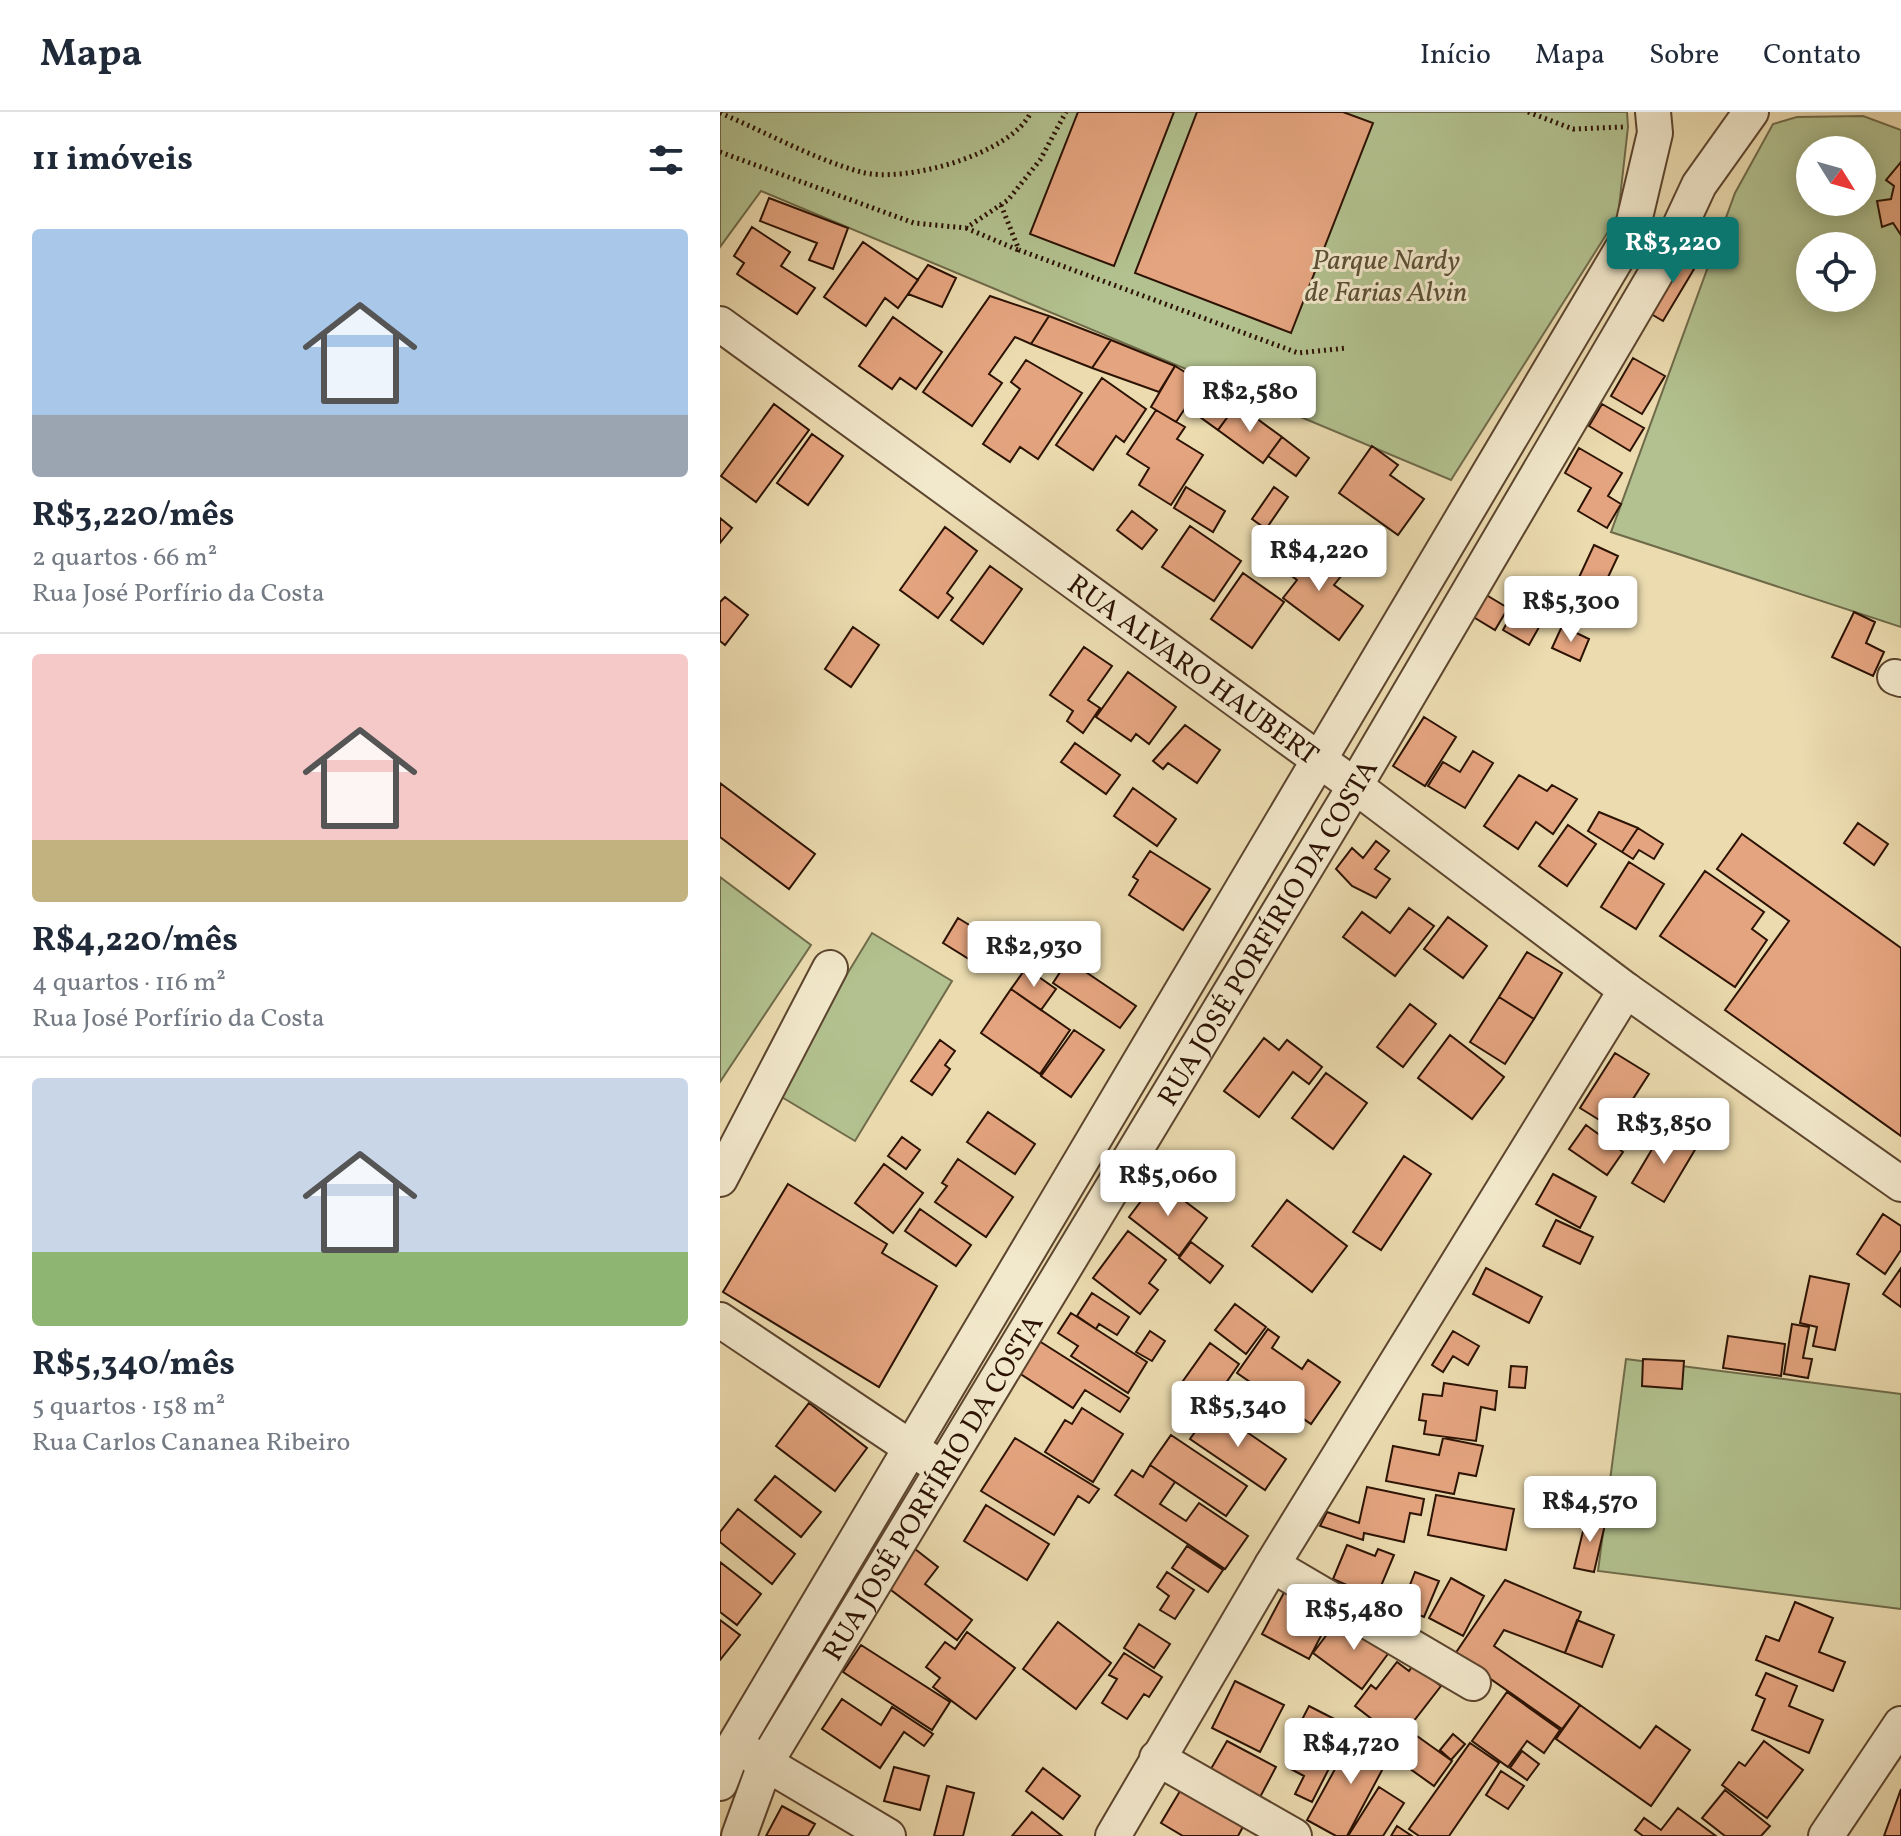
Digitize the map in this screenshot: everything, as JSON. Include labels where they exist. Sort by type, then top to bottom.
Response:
[{"type":"street","name":"RUA JOSÉ PORFÍRIO DA COSTA","points":[[739,1836],[766,1762],[1355,786],[1665,258],[1699,185],[1751,112]]},
{"type":"street","name":"RUA JOSÉ PORFÍRIO DA COSTA","points":[[720,1783],[734,1746],[1631,234],[1655,133],[1640,119]]},
{"type":"street","name":"RUA ALVARO HAUBERT","points":[[720,324],[1355,786],[1626,990],[1901,1184]]},
{"type":"street","points":[[720,1179],[731,1142],[830,968]]},
{"type":"street","points":[[1113,1836],[1272,1565],[1626,990]]},
{"type":"street","points":[[1090,1147],[1124,1169]]},
{"type":"street","points":[[720,1320],[943,1469]]},
{"type":"street","points":[[1272,1565],[1473,1683]]},
{"type":"street","points":[[1826,1836],[1901,1724]]},
{"type":"street","points":[[734,1746],[888,1836]]},
{"type":"street","points":[[1157,1758],[1294,1836]]},
{"type":"path","points":[[720,113],[863,173],[907,173],[994,148],[1026,122],[1031,112]]},
{"type":"path","points":[[966,228],[1001,205],[1040,160],[1066,112]]},
{"type":"path","points":[[1528,112],[1573,129],[1640,119]]},
{"type":"path","points":[[720,152],[914,223],[966,228],[1298,353],[1347,348]]},
{"type":"path","points":[[1001,205],[1019,250]]},
{"type":"green space","name":"Parque Nardy de Farias Alvin","points":[[720,112],[1627,112],[1628,127],[1618,216],[1451,480],[761,191],[720,247]]},
{"type":"green space","points":[[1863,116],[1901,130],[1901,627],[1611,532],[1735,193],[1773,124],[1797,117]]},
{"type":"green space","points":[[720,877],[811,945],[720,1082]]},
{"type":"green space","points":[[872,933],[952,981],[855,1141],[775,1093]]},
{"type":"green space","points":[[1626,1359],[1901,1394],[1901,1609],[1598,1571]]},
{"type":"building","points":[[1078,112],[1174,112],[1114,266],[1030,234]]},
{"type":"building","points":[[1197,112],[1343,112],[1373,123],[1291,333],[1135,273]]},
{"type":"building","points":[[1901,162],[1901,235],[1893,223],[1882,227],[1877,201],[1891,199],[1894,186],[1886,180]]},
{"type":"building","points":[[769,198],[848,228],[833,269],[809,260],[817,243],[760,221]]},
{"type":"building","points":[[752,227],[790,252],[781,266],[815,288],[797,314],[737,274],[744,263],[734,256]]},
{"type":"building","points":[[863,242],[918,280],[898,308],[885,298],[866,326],[824,297]]},
{"type":"building","points":[[1683,249],[1700,259],[1663,321],[1646,311]]},
{"type":"building","points":[[928,265],[956,278],[942,307],[908,294]]},
{"type":"building","points":[[990,296],[1049,316],[1031,344],[1015,337],[989,374],[1002,383],[972,426],[923,392]]},
{"type":"building","points":[[1049,316],[1111,340],[1092,368],[1031,344]]},
{"type":"building","points":[[893,317],[942,352],[916,389],[900,378],[892,389],[859,366]]},
{"type":"building","points":[[1111,340],[1175,366],[1159,392],[1092,368]]},
{"type":"building","points":[[1633,358],[1665,376],[1642,414],[1611,396]]},
{"type":"building","points":[[1026,360],[1082,393],[1038,459],[1020,447],[1010,462],[983,444],[1020,389],[1011,382]]},
{"type":"building","points":[[1175,366],[1237,404],[1218,430],[1186,407],[1176,422],[1151,407]]},
{"type":"building","points":[[1102,378],[1146,409],[1124,442],[1116,436],[1093,470],[1056,445]]},
{"type":"building","points":[[774,404],[809,430],[756,502],[721,476]]},
{"type":"building","points":[[1237,404],[1282,437],[1263,463],[1218,430]]},
{"type":"building","points":[[1602,404],[1644,428],[1630,451],[1589,426]]},
{"type":"building","points":[[1156,410],[1185,427],[1177,439],[1203,455],[1171,505],[1139,485],[1149,468],[1127,454]]},
{"type":"building","points":[[812,434],[843,456],[808,505],[777,483]]},
{"type":"building","points":[[1282,437],[1309,458],[1296,476],[1268,456]]},
{"type":"building","points":[[1372,446],[1398,465],[1390,475],[1424,499],[1398,535],[1339,493]]},
{"type":"building","points":[[1579,448],[1622,473],[1608,496],[1621,504],[1607,528],[1578,511],[1591,488],[1565,473]]},
{"type":"building","points":[[1186,487],[1225,511],[1213,532],[1174,508]]},
{"type":"building","points":[[1274,487],[1288,497],[1266,529],[1252,519]]},
{"type":"building","points":[[1132,511],[1157,530],[1142,549],[1117,530]]},
{"type":"building","points":[[720,518],[732,528],[720,543]]},
{"type":"building","points":[[1190,526],[1241,561],[1214,601],[1162,567]]},
{"type":"building","points":[[945,527],[977,551],[947,593],[953,598],[938,618],[900,590]]},
{"type":"building","points":[[1299,544],[1342,575],[1334,585],[1363,606],[1339,640],[1283,598],[1297,580],[1281,568]]},
{"type":"building","points":[[1594,545],[1618,556],[1593,609],[1569,599]]},
{"type":"building","points":[[990,566],[1022,589],[983,644],[951,620]]},
{"type":"building","points":[[1243,573],[1284,602],[1252,648],[1211,619]]},
{"type":"building","points":[[1526,589],[1552,604],[1529,645],[1503,630]]},
{"type":"building","points":[[1483,593],[1508,608],[1495,630],[1470,615]]},
{"type":"building","points":[[725,597],[748,615],[725,645],[720,641],[720,602]]},
{"type":"building","points":[[1854,612],[1875,622],[1866,643],[1884,652],[1873,676],[1832,657]]},
{"type":"building","points":[[1562,626],[1589,639],[1580,661],[1552,648]]},
{"type":"building","points":[[853,627],[879,645],[851,687],[825,669]]},
{"type":"building","points":[[1084,647],[1112,666],[1088,700],[1100,708],[1083,733],[1067,721],[1073,711],[1050,695]]},
{"type":"building","points":[[1128,672],[1176,707],[1149,744],[1136,734],[1131,741],[1096,717]]},
{"type":"building","points":[[1424,717],[1456,737],[1425,786],[1393,766]]},
{"type":"building","points":[[1185,725],[1220,750],[1197,783],[1168,763],[1163,769],[1153,761]]},
{"type":"building","points":[[1075,743],[1120,775],[1106,794],[1061,762]]},
{"type":"building","points":[[1473,751],[1493,763],[1465,808],[1428,786],[1443,762],[1460,772]]},
{"type":"building","points":[[1519,775],[1547,791],[1552,785],[1577,799],[1553,834],[1536,822],[1518,849],[1484,826]]},
{"type":"building","points":[[720,783],[815,854],[789,889],[720,837]]},
{"type":"building","points":[[1133,788],[1176,819],[1157,846],[1114,816]]},
{"type":"building","points":[[1599,812],[1638,828],[1622,852],[1588,831]]},
{"type":"building","points":[[1858,823],[1888,844],[1874,865],[1844,843]]},
{"type":"building","points":[[1568,825],[1596,844],[1567,886],[1539,866]]},
{"type":"building","points":[[1638,828],[1663,844],[1654,859],[1639,850],[1633,859],[1622,852]]},
{"type":"building","points":[[1742,834],[1901,948],[1901,1136],[1725,1010],[1789,921],[1717,869]]},
{"type":"building","points":[[1376,841],[1389,851],[1375,869],[1390,879],[1376,898],[1352,886],[1336,869],[1352,848],[1363,858]]},
{"type":"building","points":[[1150,851],[1210,889],[1183,930],[1129,895],[1138,880],[1133,877]]},
{"type":"building","points":[[1629,862],[1664,884],[1636,929],[1601,907]]},
{"type":"building","points":[[1705,871],[1764,912],[1752,929],[1767,940],[1735,987],[1660,936]]},
{"type":"building","points":[[1409,908],[1434,926],[1395,976],[1343,937],[1362,912],[1390,933]]},
{"type":"building","points":[[1448,917],[1487,946],[1463,978],[1424,949]]},
{"type":"building","points":[[958,918],[992,939],[977,964],[943,943]]},
{"type":"building","points":[[1527,952],[1562,973],[1534,1019],[1499,997]]},
{"type":"building","points":[[1068,960],[1136,1006],[1120,1028],[1053,983]]},
{"type":"building","points":[[1026,968],[1056,989],[1041,1010],[1011,989]]},
{"type":"building","points":[[1011,989],[1070,1030],[1040,1074],[981,1033]]},
{"type":"building","points":[[1499,997],[1534,1019],[1505,1064],[1470,1042]]},
{"type":"building","points":[[1410,1004],[1436,1024],[1403,1067],[1377,1047]]},
{"type":"building","points":[[1074,1030],[1104,1050],[1071,1097],[1041,1076]]},
{"type":"building","points":[[1450,1035],[1504,1077],[1472,1119],[1418,1078]]},
{"type":"building","points":[[1264,1038],[1279,1050],[1287,1040],[1322,1067],[1309,1084],[1293,1072],[1259,1117],[1224,1091]]},
{"type":"building","points":[[940,1040],[955,1051],[945,1065],[950,1069],[932,1095],[911,1081]]},
{"type":"building","points":[[1615,1053],[1649,1074],[1631,1102],[1645,1110],[1627,1137],[1580,1108]]},
{"type":"building","points":[[1326,1073],[1367,1103],[1333,1149],[1292,1118]]},
{"type":"building","points":[[988,1112],[1035,1144],[1015,1174],[967,1142]]},
{"type":"building","points":[[1586,1125],[1623,1152],[1607,1175],[1569,1149]]},
{"type":"building","points":[[1664,1129],[1696,1148],[1664,1202],[1632,1183]]},
{"type":"building","points":[[902,1137],[920,1150],[906,1169],[888,1156]]},
{"type":"building","points":[[1404,1156],[1431,1174],[1381,1250],[1353,1232]]},
{"type":"building","points":[[958,1159],[1013,1197],[986,1237],[935,1202],[947,1186],[942,1183]]},
{"type":"building","points":[[884,1164],[923,1193],[893,1233],[855,1203]]},
{"type":"building","points":[[1553,1174],[1596,1197],[1580,1228],[1536,1204]]},
{"type":"building","points":[[1157,1180],[1207,1218],[1179,1256],[1129,1217]]},
{"type":"building","points":[[788,1184],[887,1244],[882,1253],[937,1286],[879,1387],[723,1292]]},
{"type":"building","points":[[1287,1200],[1347,1246],[1312,1292],[1252,1246]]},
{"type":"building","points":[[920,1209],[971,1245],[956,1266],[905,1231]]},
{"type":"building","points":[[1883,1214],[1901,1226],[1901,1250],[1885,1274],[1857,1254]]},
{"type":"building","points":[[1556,1220],[1593,1237],[1580,1264],[1543,1246]]},
{"type":"building","points":[[1128,1231],[1166,1260],[1149,1283],[1158,1290],[1140,1314],[1093,1278]]},
{"type":"building","points":[[1191,1242],[1223,1266],[1210,1283],[1179,1258]]},
{"type":"building","points":[[1486,1268],[1542,1297],[1529,1323],[1473,1294]]},
{"type":"building","points":[[1901,1268],[1901,1307],[1883,1294]]},
{"type":"building","points":[[1810,1276],[1849,1284],[1835,1350],[1813,1346],[1817,1327],[1800,1323]]},
{"type":"building","points":[[1092,1293],[1129,1317],[1117,1335],[1099,1324],[1096,1329],[1077,1316]]},
{"type":"building","points":[[1235,1304],[1266,1327],[1246,1354],[1215,1330]]},
{"type":"building","points":[[1071,1313],[1147,1362],[1128,1393],[1071,1356],[1078,1346],[1058,1333]]},
{"type":"building","points":[[1792,1324],[1809,1327],[1803,1358],[1812,1359],[1808,1378],[1784,1374]]},
{"type":"building","points":[[1268,1329],[1279,1337],[1272,1348],[1302,1369],[1308,1360],[1340,1382],[1311,1424],[1237,1373]]},
{"type":"building","points":[[1150,1331],[1165,1341],[1152,1361],[1136,1352]]},
{"type":"building","points":[[1453,1331],[1479,1346],[1468,1365],[1453,1356],[1443,1372],[1432,1365]]},
{"type":"building","points":[[1728,1336],[1785,1344],[1781,1376],[1723,1368]]},
{"type":"building","points":[[1036,1339],[1129,1398],[1120,1412],[1085,1390],[1073,1408],[1016,1371]]},
{"type":"building","points":[[1210,1343],[1239,1364],[1208,1409],[1178,1388]]},
{"type":"building","points":[[1643,1359],[1684,1361],[1682,1389],[1642,1386]]},
{"type":"building","points":[[1511,1366],[1527,1367],[1525,1388],[1509,1387]]},
{"type":"building","points":[[1444,1383],[1497,1391],[1495,1410],[1481,1407],[1476,1441],[1424,1434],[1426,1421],[1419,1420],[1423,1394],[1442,1396]]},
{"type":"building","points":[[809,1403],[867,1448],[835,1491],[776,1446]]},
{"type":"building","points":[[1082,1408],[1123,1434],[1093,1482],[1045,1452],[1065,1420],[1072,1424]]},
{"type":"building","points":[[1212,1408],[1286,1459],[1265,1490],[1190,1439]]},
{"type":"building","points":[[1171,1435],[1247,1486],[1226,1516],[1150,1465]]},
{"type":"building","points":[[1015,1438],[1099,1489],[1089,1503],[1078,1496],[1054,1535],[981,1491]]},
{"type":"building","points":[[1443,1438],[1483,1446],[1476,1476],[1459,1473],[1454,1494],[1386,1481],[1393,1446],[1439,1455]]},
{"type":"building","points":[[1150,1465],[1175,1482],[1160,1504],[1186,1521],[1199,1503],[1248,1536],[1225,1569],[1115,1495],[1132,1470],[1143,1477]]},
{"type":"building","points":[[775,1476],[821,1512],[801,1537],[755,1500]]},
{"type":"building","points":[[1367,1487],[1424,1499],[1421,1515],[1410,1513],[1404,1542],[1364,1533],[1363,1540],[1320,1526],[1327,1512],[1359,1523]]},
{"type":"building","points":[[1436,1495],[1514,1509],[1506,1550],[1428,1535]]},
{"type":"building","points":[[986,1505],[1049,1544],[1027,1580],[964,1541]]},
{"type":"building","points":[[738,1509],[795,1554],[772,1584],[720,1542],[720,1532]]},
{"type":"building","points":[[1587,1515],[1606,1520],[1594,1572],[1574,1568]]},
{"type":"building","points":[[1347,1545],[1375,1556],[1378,1549],[1394,1555],[1376,1598],[1333,1579]]},
{"type":"building","points":[[1187,1546],[1223,1570],[1208,1592],[1172,1568]]},
{"type":"building","points":[[915,1549],[938,1567],[925,1584],[972,1620],[957,1640],[887,1587]]},
{"type":"building","points":[[720,1562],[761,1594],[737,1625],[720,1612]]},
{"type":"building","points":[[1167,1572],[1194,1590],[1175,1619],[1160,1610],[1169,1596],[1157,1587]]},
{"type":"building","points":[[1415,1572],[1439,1581],[1424,1617],[1401,1608]]},
{"type":"building","points":[[1451,1578],[1484,1596],[1463,1636],[1429,1618]]},
{"type":"building","points":[[1505,1580],[1581,1612],[1565,1653],[1504,1630],[1494,1646],[1580,1705],[1562,1729],[1455,1654]]},
{"type":"building","points":[[1288,1585],[1335,1609],[1309,1659],[1262,1634]]},
{"type":"building","points":[[1795,1602],[1833,1618],[1819,1652],[1845,1662],[1833,1691],[1756,1660],[1766,1636],[1779,1641]]},
{"type":"building","points":[[1354,1618],[1393,1647],[1362,1689],[1313,1653],[1334,1625],[1344,1632]]},
{"type":"building","points":[[720,1620],[740,1635],[720,1660]]},
{"type":"building","points":[[1577,1620],[1614,1635],[1602,1667],[1565,1653]]},
{"type":"building","points":[[1058,1622],[1111,1663],[1076,1709],[1023,1669]]},
{"type":"building","points":[[1139,1624],[1170,1644],[1154,1668],[1124,1648]]},
{"type":"building","points":[[967,1632],[1015,1668],[976,1719],[933,1687],[940,1678],[926,1667],[945,1642],[955,1649]]},
{"type":"building","points":[[861,1645],[950,1702],[932,1730],[843,1672]]},
{"type":"building","points":[[1124,1653],[1162,1677],[1149,1697],[1144,1694],[1127,1719],[1102,1703],[1117,1679],[1109,1675]]},
{"type":"building","points":[[1397,1662],[1409,1671],[1413,1665],[1441,1686],[1399,1740],[1355,1706],[1371,1685],[1376,1689]]},
{"type":"building","points":[[1766,1673],[1797,1686],[1789,1706],[1823,1720],[1809,1753],[1752,1730],[1765,1699],[1756,1695]]},
{"type":"building","points":[[1235,1681],[1284,1705],[1260,1752],[1212,1728]]},
{"type":"building","points":[[1507,1692],[1560,1730],[1544,1753],[1527,1741],[1508,1767],[1472,1741]]},
{"type":"building","points":[[842,1699],[881,1725],[892,1707],[933,1734],[924,1746],[904,1732],[880,1768],[822,1729]]},
{"type":"building","points":[[1580,1705],[1640,1748],[1656,1726],[1690,1750],[1651,1806],[1556,1739]]},
{"type":"building","points":[[1309,1706],[1350,1727],[1312,1802],[1295,1794],[1304,1776],[1289,1768],[1297,1752],[1312,1760],[1317,1751],[1292,1739]]},
{"type":"building","points":[[1380,1733],[1397,1742],[1347,1836],[1336,1836],[1307,1820],[1351,1740],[1371,1751]]},
{"type":"building","points":[[1453,1734],[1465,1744],[1451,1760],[1440,1750]]},
{"type":"building","points":[[1417,1736],[1452,1761],[1434,1786],[1399,1761]]},
{"type":"building","points":[[1227,1741],[1276,1767],[1258,1801],[1208,1774]]},
{"type":"building","points":[[1764,1741],[1803,1770],[1767,1818],[1722,1785],[1739,1762],[1745,1766]]},
{"type":"building","points":[[1470,1743],[1499,1763],[1449,1836],[1419,1836],[1409,1829]]},
{"type":"building","points":[[1522,1751],[1539,1764],[1527,1780],[1510,1768]]},
{"type":"building","points":[[894,1767],[929,1776],[920,1810],[884,1801]]},
{"type":"building","points":[[1043,1768],[1080,1796],[1063,1819],[1026,1791]]},
{"type":"building","points":[[1501,1771],[1524,1786],[1508,1809],[1486,1795]]},
{"type":"building","points":[[947,1786],[974,1793],[963,1836],[934,1836]]},
{"type":"building","points":[[1183,1786],[1245,1823],[1238,1836],[1183,1836],[1161,1823]]},
{"type":"building","points":[[1379,1787],[1404,1803],[1383,1836],[1348,1836]]},
{"type":"building","points":[[1901,1789],[1901,1836],[1884,1836]]},
{"type":"building","points":[[1725,1790],[1770,1826],[1761,1836],[1725,1836],[1702,1818]]},
{"type":"building","points":[[782,1806],[815,1824],[808,1836],[766,1836]]},
{"type":"building","points":[[1678,1808],[1716,1836],[1643,1836],[1635,1830],[1644,1818],[1661,1830]]},
{"type":"building","points":[[1032,1812],[1062,1836],[1012,1836]]},
{"type":"building","points":[[1397,1826],[1412,1836],[1391,1836]]}]
